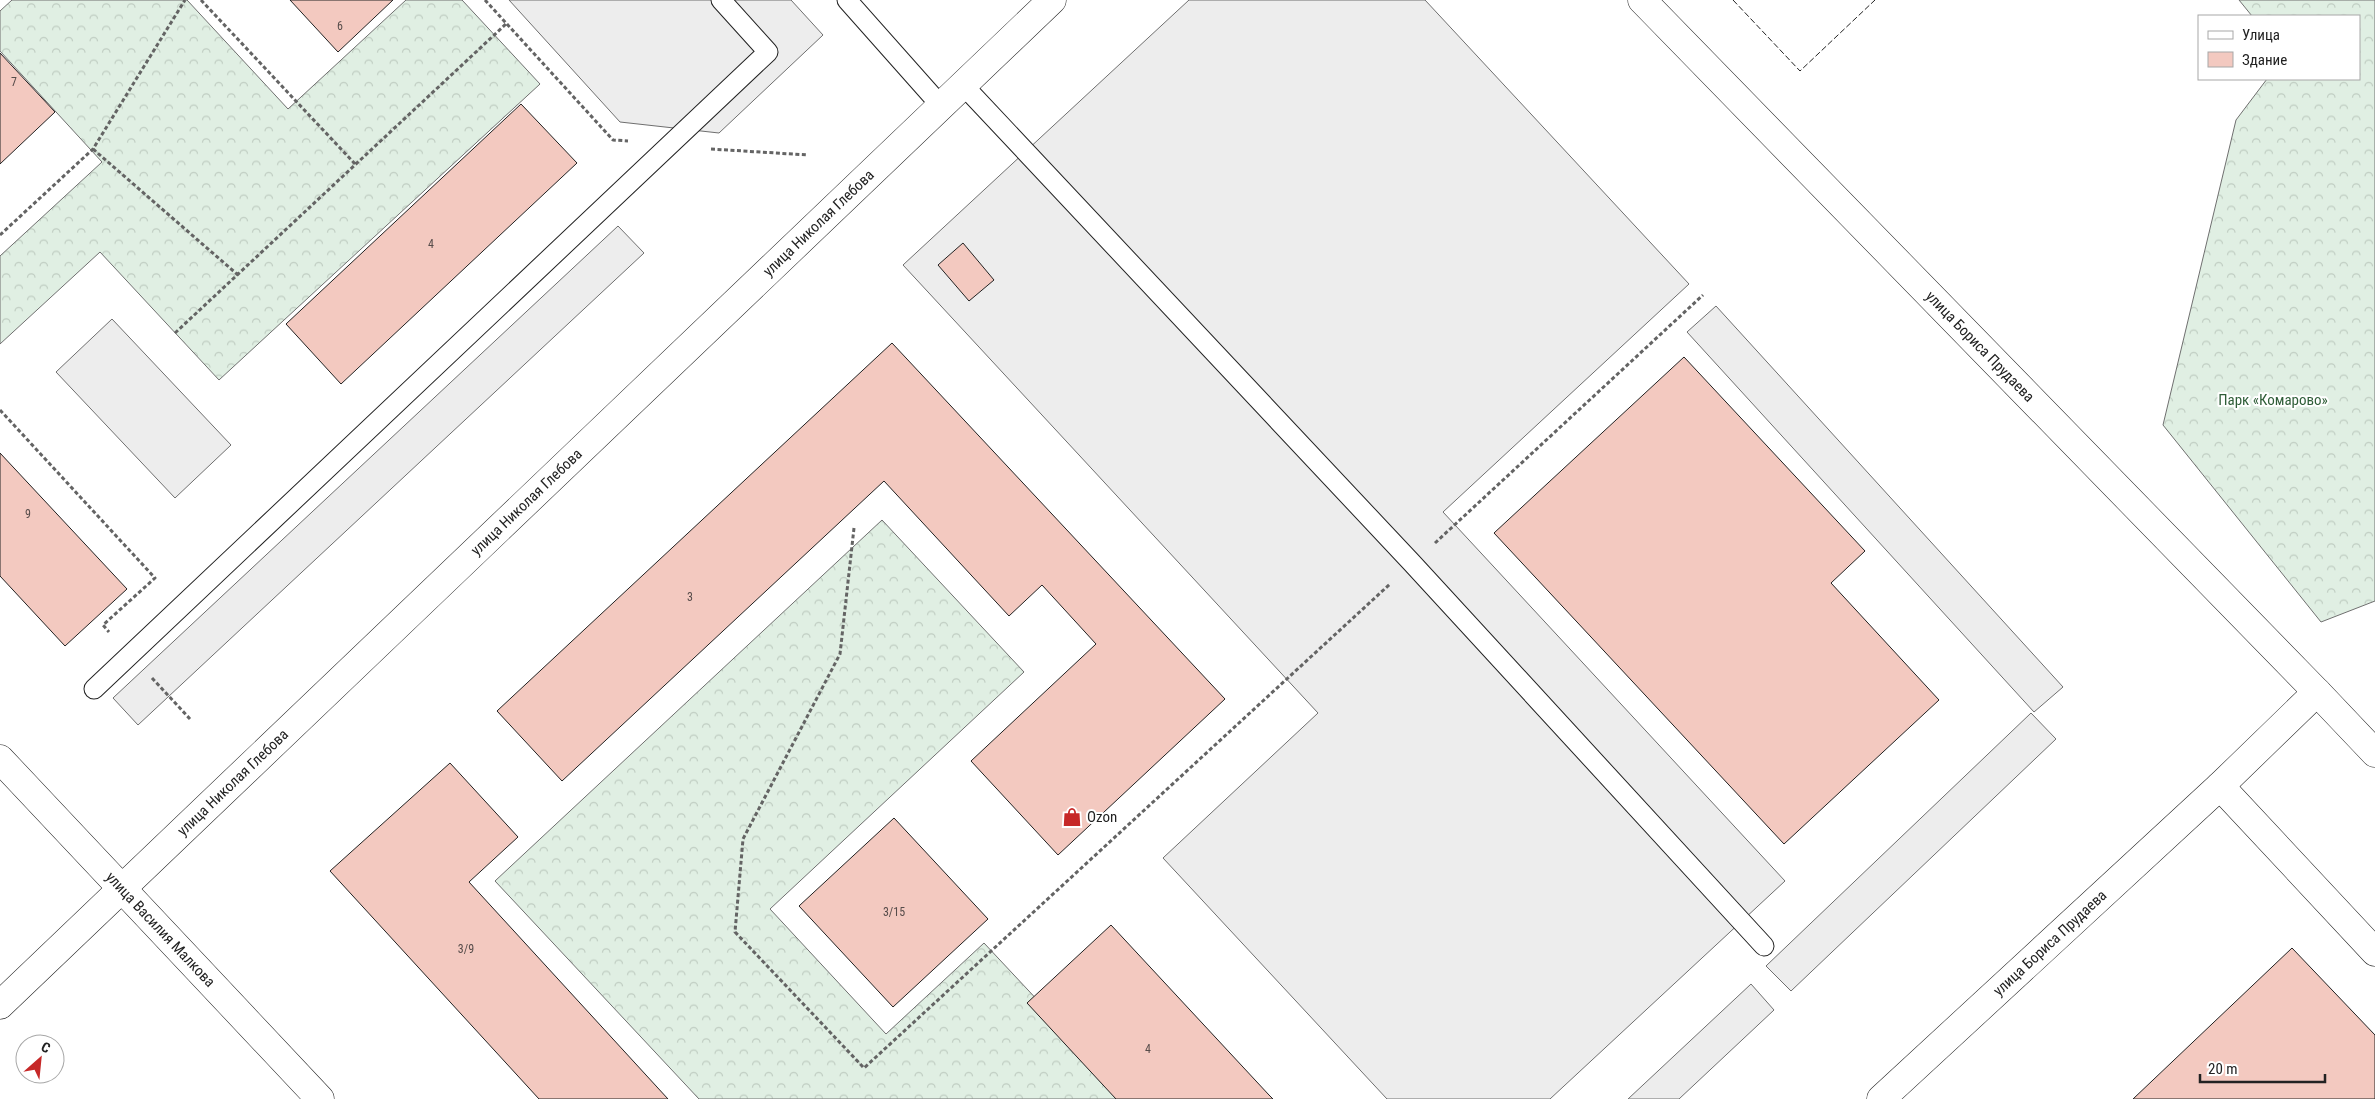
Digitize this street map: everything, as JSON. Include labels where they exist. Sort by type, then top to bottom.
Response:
[{"type":"street","name":"улица Николая Глебова","points":[[0,1004],[122,890],[1052,0]]},
{"type":"street","name":"улица Бориса Прудаева","points":[[1642,0],[2317,692],[2375,754]]},
{"type":"street","name":"улица Бориса Прудаева","points":[[1881,1099],[2220,786],[2317,692]]},
{"type":"street","name":"улица Василия Малкова","points":[[0,759],[320,1099]]},
{"type":"street","points":[[2220,786],[2375,952]]},
{"type":"lane","points":[[94,689],[768,52],[721,0]]},
{"type":"lane","points":[[847,0],[942,107]]},
{"type":"lane","points":[[964,86],[1412,563],[1764,946]]},
{"type":"path","points":[[0,235],[93,149],[185,0]]},
{"type":"path","points":[[201,0],[356,165]]},
{"type":"path","points":[[485,0],[613,140],[808,156]]},
{"type":"path","points":[[175,333],[507,23]]},
{"type":"path","points":[[93,149],[238,275]]},
{"type":"path","points":[[854,528],[840,654],[743,839],[735,932],[864,1068],[1702,295]]},
{"type":"path","points":[[0,410],[155,578],[103,625],[190,719]]},
{"type":"green space","points":[[12,0],[187,0],[288,109],[406,0],[462,0],[540,84],[219,380],[100,252],[0,344],[0,256],[102,162],[0,51],[0,11]]},
{"type":"green space","name":"Парк «Комарово»","points":[[2239,0],[2375,0],[2375,601],[2321,622],[2163,425],[2236,120],[2266,80],[2360,80],[2360,15],[2251,15]]},
{"type":"green space","points":[[882,520],[1024,672],[770,909],[886,1034],[984,943],[1130,1099],[699,1099],[495,881]]},
{"type":"shaded area","points":[[509,0],[791,0],[823,35],[719,133],[620,122]]},
{"type":"shaded area","points":[[1189,0],[1425,0],[1689,284],[1443,512],[1785,881],[1550,1099],[1387,1099],[1163,858],[1318,713],[903,265]]},
{"type":"shaded area","points":[[618,226],[644,253],[138,725],[113,698]]},
{"type":"shaded area","points":[[1716,306],[2063,687],[2034,712],[1687,332]]},
{"type":"shaded area","points":[[112,319],[231,445],[175,498],[56,372]]},
{"type":"shaded area","points":[[2031,713],[2056,739],[1791,991],[1766,966]]},
{"type":"shaded area","points":[[1751,984],[1774,1010],[1679,1099],[1628,1099]]},
{"type":"building","points":[[290,0],[393,0],[338,52]]},
{"type":"building","points":[[0,53],[55,112],[0,164]]},
{"type":"building","points":[[521,104],[577,163],[341,384],[286,324]]},
{"type":"building","points":[[963,243],[994,280],[969,301],[938,265]]},
{"type":"building","points":[[892,343],[1225,699],[1058,855],[971,761],[1096,644],[1042,585],[1009,616],[884,481],[562,781],[497,711]]},
{"type":"building","points":[[1684,357],[1865,551],[1831,583],[1939,700],[1784,844],[1494,533]]},
{"type":"building","points":[[0,453],[127,589],[65,646],[0,576]]},
{"type":"building","points":[[450,763],[518,837],[469,882],[668,1099],[539,1099],[330,871]]},
{"type":"building","points":[[894,818],[988,919],[893,1007],[799,906]]},
{"type":"building","points":[[1111,925],[1273,1099],[1116,1099],[1027,1003]]},
{"type":"building","points":[[2292,948],[2375,1035],[2375,1099],[2133,1099]]},
{"type":"fence","points":[[1733,0],[1800,71],[1875,0]]},
{"type":"place","name":"Ozon","points":[[1072,817]]}]
